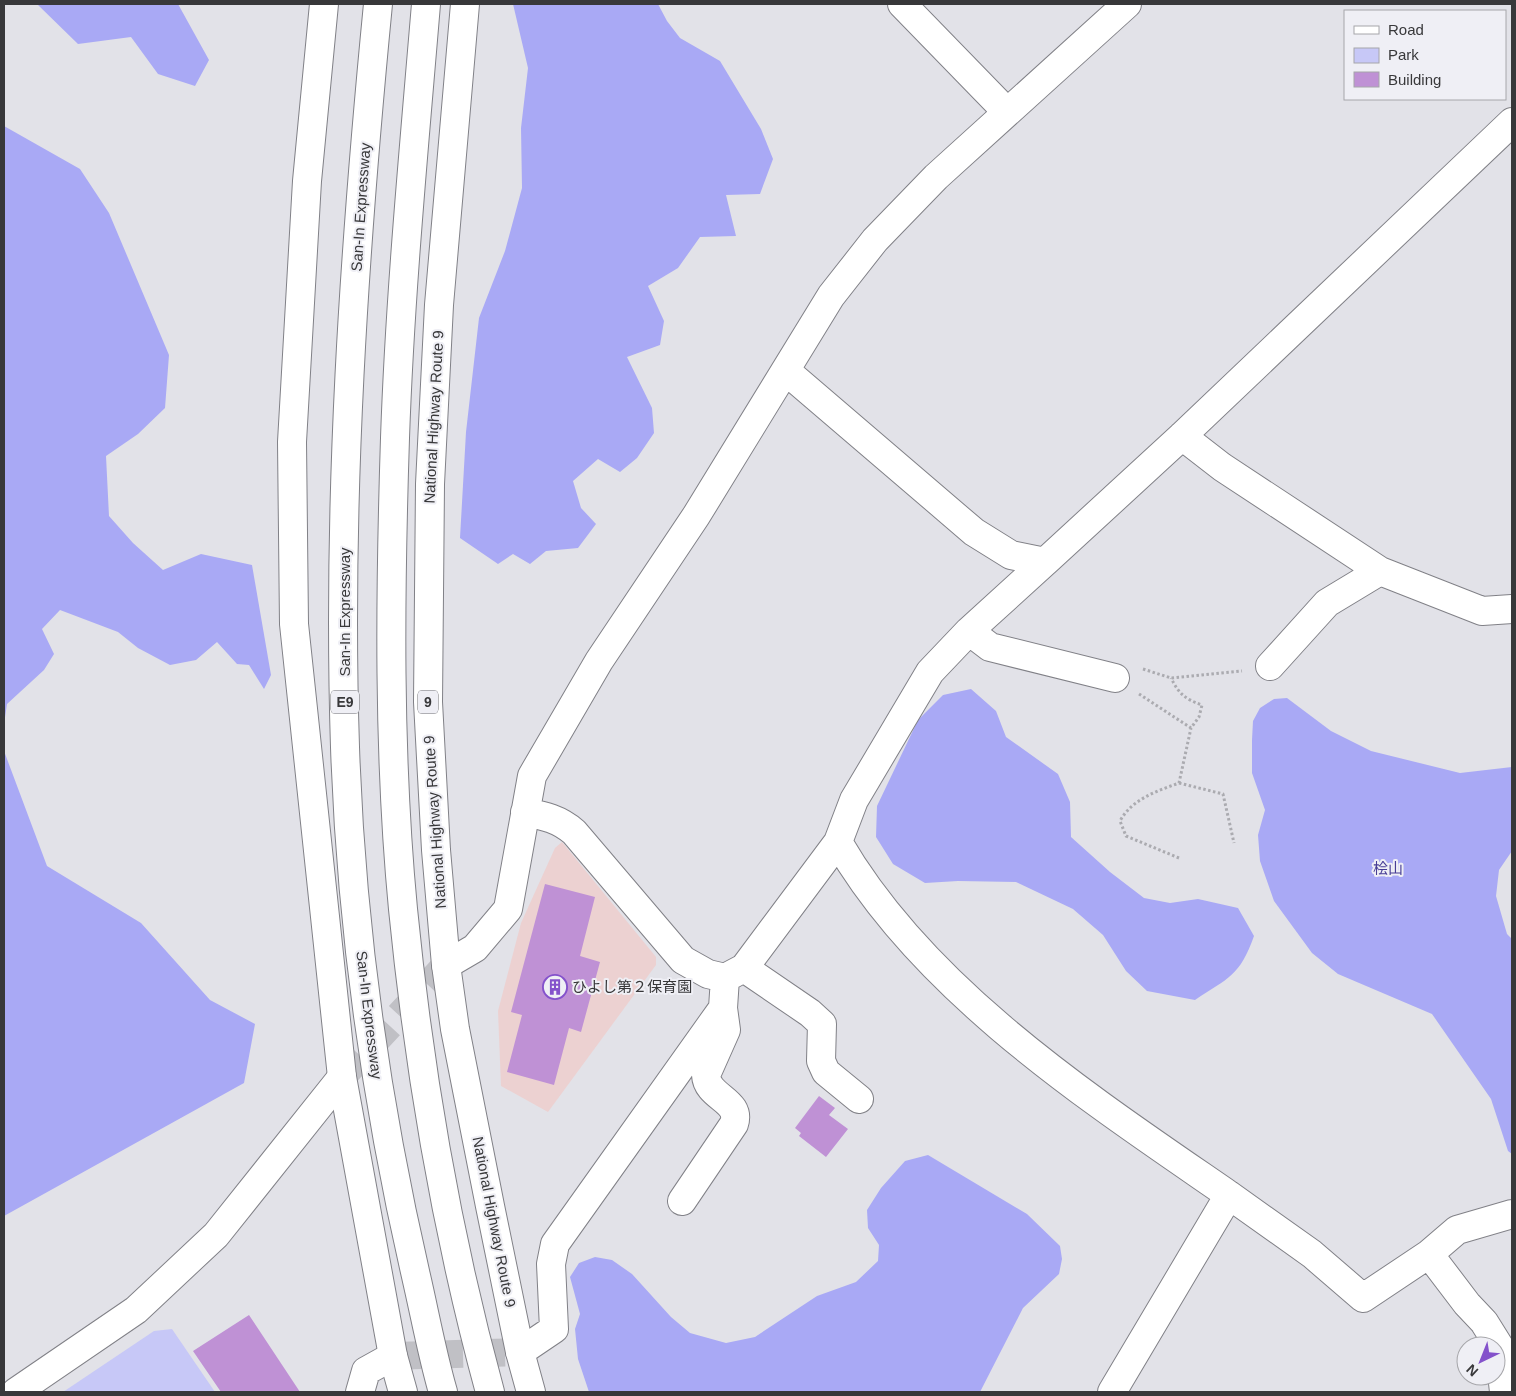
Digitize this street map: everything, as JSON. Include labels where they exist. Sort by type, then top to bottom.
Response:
[{"type":"main road","points":[[324,4],[307,181],[292,442],[294,624],[342,1077],[393,1356],[402,1392]]},
{"type":"main road","name":"San-In Expressway","points":[[378,4],[356,267],[349,422],[343,591],[345,749],[356,908],[375,1069],[405,1229],[443,1392]]},
{"type":"main road","points":[[426,4],[404,269],[395,437],[392,599],[394,754],[403,907],[421,1056],[450,1218],[490,1392]]},
{"type":"main road","name":"National Highway Route 9","points":[[465,4],[439,305],[430,484],[428,702],[436,850],[446,965],[455,1029],[520,1352],[531,1392]]},
{"type":"main road","points":[[902,4],[1006,112]]},
{"type":"main road","points":[[446,965],[475,948],[508,910],[532,776],[579,695],[786,371],[831,296],[875,240],[936,177],[1127,4]]},
{"type":"main road","points":[[520,1352],[554,1328],[551,1264],[554,1244],[723,1008],[734,973],[838,842],[854,800],[930,672],[969,630],[1182,436],[1512,122]]},
{"type":"main road","points":[[786,371],[974,532],[1011,555],[1044,562]]},
{"type":"main road","points":[[1182,436],[1222,467],[1380,571],[1482,611],[1512,608]]},
{"type":"main road","points":[[1270,666],[1327,603],[1380,571]]},
{"type":"main road","points":[[969,630],[990,647],[1125,672]]},
{"type":"main road","points":[[525,812],[553,818],[564,823],[574,832],[683,960],[708,974],[734,973],[810,1013],[822,1024],[822,1060],[826,1072],[859,1099]]},
{"type":"main road","points":[[838,842],[868,889],[928,959],[1011,1038],[1124,1122],[1312,1254],[1363,1298],[1428,1254],[1457,1230],[1512,1214]]},
{"type":"main road","points":[[682,1201],[734,1124],[737,1116],[734,1108],[711,1090],[706,1082],[706,1075],[726,1030],[723,1008]]},
{"type":"main road","points":[[16,1392],[136,1310],[216,1235],[342,1077]]},
{"type":"main road","points":[[1112,1392],[1229,1194]]},
{"type":"main road","points":[[1428,1254],[1484,1322],[1499,1346],[1504,1392]]},
{"type":"main road","points":[[360,1392],[366,1371],[393,1356]]},
{"type":"path","points":[[1125,672],[1171,678],[1231,673],[1270,666]]},
{"type":"path","points":[[1125,672],[1191,728]]},
{"type":"path","points":[[1171,678],[1179,693],[1187,700],[1202,705],[1191,728],[1179,783]]},
{"type":"path","points":[[1179,858],[1126,836],[1120,821],[1125,812],[1136,802],[1179,783],[1223,794],[1234,843]]},
{"type":"shaded area","points":[[562,842],[656,957],[656,965],[548,1112],[501,1086],[498,1011],[521,923],[555,848]]},
{"type":"green space","points":[[37,4],[178,4],[209,60],[195,86],[158,74],[131,37],[78,44]]},
{"type":"green space","points":[[513,4],[658,4],[667,21],[680,38],[720,61],[761,129],[773,159],[760,194],[726,195],[736,236],[700,237],[678,268],[648,286],[664,321],[660,345],[627,357],[652,408],[654,433],[637,458],[620,472],[598,459],[573,481],[581,508],[596,524],[578,548],[546,551],[530,564],[513,554],[498,564],[460,538],[466,432],[479,318],[505,251],[522,188],[521,128],[528,68]]},
{"type":"green space","points":[[4,126],[80,169],[109,213],[169,355],[165,408],[138,434],[106,456],[109,516],[133,543],[163,570],[201,554],[252,565],[271,675],[264,689],[249,665],[237,664],[217,642],[196,660],[170,665],[138,648],[118,632],[60,610],[42,629],[54,654],[44,670],[7,704],[4,724]]},
{"type":"green space","points":[[971,689],[996,711],[1006,737],[1058,774],[1070,802],[1071,837],[1110,872],[1144,898],[1170,903],[1198,899],[1238,908],[1254,936],[1244,960],[1232,975],[1195,1000],[1147,991],[1126,971],[1103,935],[1073,909],[1016,882],[958,881],[925,883],[893,864],[876,837],[877,806],[918,720],[943,695]]},
{"type":"green space","name":"桧山","points":[[1287,698],[1331,731],[1371,751],[1460,773],[1512,767],[1512,851],[1499,870],[1496,896],[1507,934],[1512,939],[1512,1154],[1508,1151],[1491,1099],[1432,1014],[1338,974],[1312,953],[1274,901],[1260,861],[1258,835],[1265,810],[1252,773],[1253,721],[1260,708],[1274,699]]},
{"type":"green space","points":[[4,751],[47,866],[141,923],[210,1000],[255,1024],[244,1083],[4,1216]]},
{"type":"green space","points":[[928,1155],[1027,1214],[1060,1246],[1062,1259],[1059,1274],[1023,1308],[980,1392],[589,1392],[578,1359],[575,1329],[580,1314],[570,1277],[579,1263],[595,1257],[612,1260],[632,1274],[671,1317],[690,1333],[726,1343],[755,1337],[817,1296],[856,1282],[878,1261],[879,1245],[868,1228],[867,1210],[881,1188],[905,1161]]},
{"type":"green space","points":[[172,1329],[215,1392],[63,1392],[154,1331]]},
{"type":"building","name":"ひよし第２保育園","points":[[545,884],[595,897],[580,956],[600,962],[581,1032],[569,1028],[554,1085],[507,1072],[522,1015],[511,1012]]},
{"type":"building","points":[[819,1096],[835,1108],[829,1115],[848,1129],[826,1157],[799,1136],[801,1133],[795,1128]]},
{"type":"building","points":[[249,1315],[300,1392],[221,1392],[193,1351]]},
{"type":"tunnel","points":[[342,1077],[446,965]]},
{"type":"tunnel","points":[[393,1356],[520,1352]]},
{"type":"place","name":"ひよし第２保育園","points":[[555,987]]}]
